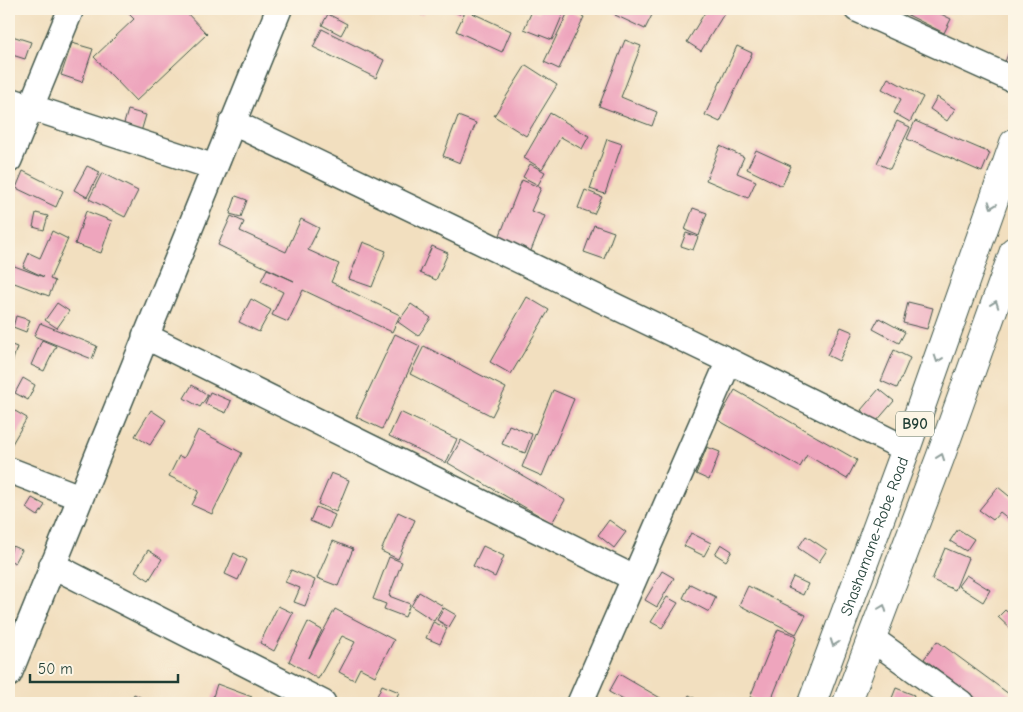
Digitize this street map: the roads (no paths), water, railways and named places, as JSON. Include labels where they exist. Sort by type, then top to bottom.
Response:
[{"type":"main road","name":"Shashamane-Robe Road","points":[[812,703],[906,449],[1014,143]]},
{"type":"main road","name":"Shashamane-Robe Road","points":[[847,703],[940,458],[1014,251]]},
{"type":"street","points":[[9,160],[20,104],[71,9]]},
{"type":"street","points":[[9,674],[79,497],[279,9]]},
{"type":"street","points":[[857,9],[1014,80]]},
{"type":"street","points":[[20,104],[214,167]]},
{"type":"street","points":[[232,122],[729,361],[906,449]]},
{"type":"street","points":[[145,336],[634,578]]},
{"type":"street","points":[[580,703],[729,361]]},
{"type":"street","points":[[9,470],[79,497]]},
{"type":"street","points":[[52,565],[324,703]]},
{"type":"street","points":[[871,638],[961,703]]}]
